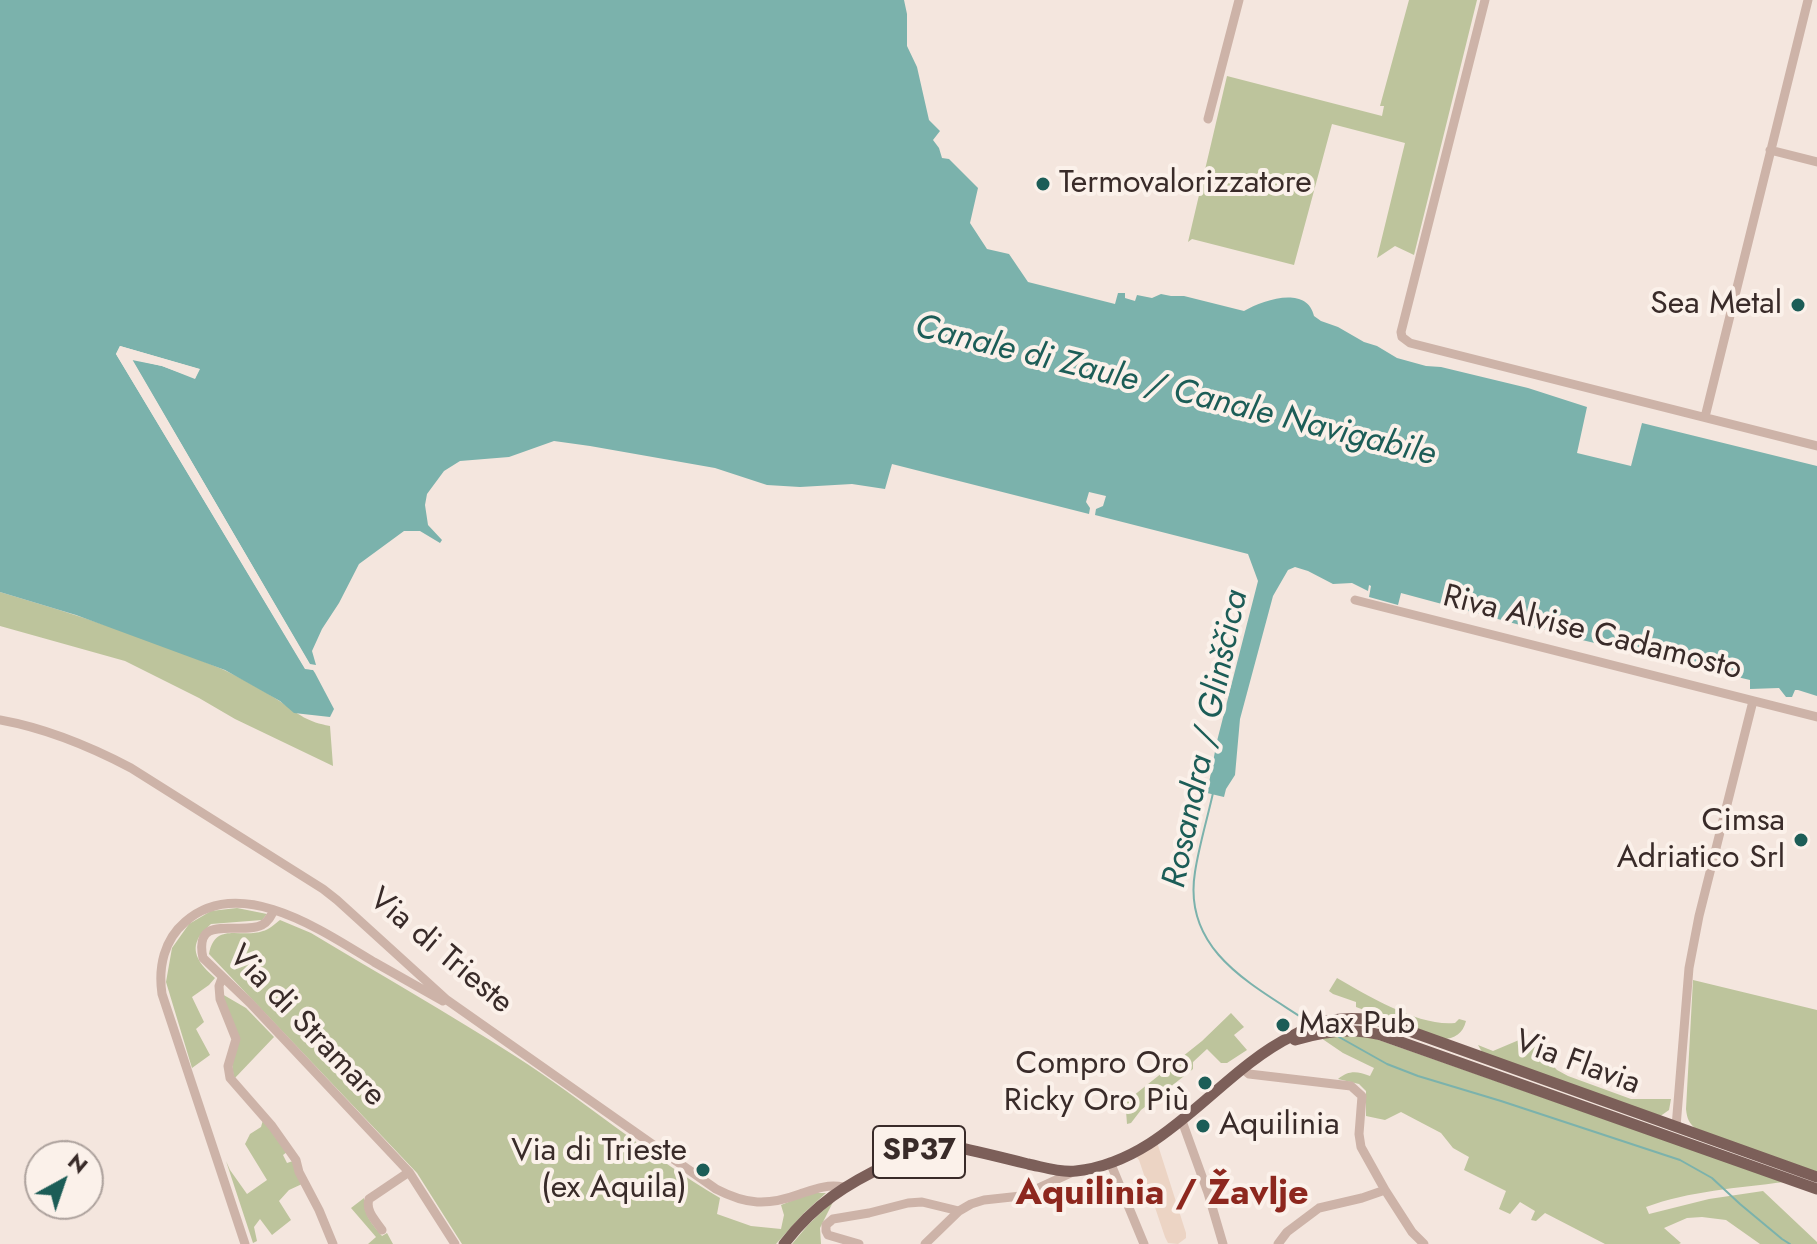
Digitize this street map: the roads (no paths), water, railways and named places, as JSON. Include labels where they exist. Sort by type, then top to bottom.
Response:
[{"type":"main road","name":"Via Flavia","points":[[1271,1047],[1324,1021],[1352,1019],[1387,1023],[1817,1177]]},
{"type":"main road","name":"Via Flavia","points":[[1271,1047],[1330,1031],[1381,1035],[1817,1189]]},
{"type":"main road","name":"SP37","points":[[784,1244],[814,1211],[843,1187],[902,1158],[943,1146],[1074,1171],[1110,1162],[1156,1139],[1182,1121],[1271,1047]]},
{"type":"street","points":[[1208,119],[1239,0]]},
{"type":"street","points":[[1485,0],[1402,337],[1410,343],[1817,446]]},
{"type":"street","points":[[1705,417],[1808,0]]},
{"type":"street","points":[[1770,150],[1817,162]]},
{"type":"street","name":"Riva Alvise Cadamosto","points":[[1355,600],[1817,717]]},
{"type":"street","points":[[1676,1127],[1689,968],[1753,701]]},
{"type":"street","name":"Via di Trieste","points":[[0,720],[32,727],[105,755],[159,784],[289,867],[337,900],[447,1000],[716,1189],[734,1198],[768,1203],[823,1187],[843,1187]]},
{"type":"street","points":[[245,1244],[167,1012],[160,979],[165,950],[179,927],[202,910],[229,903],[274,910],[324,931],[470,1017]]},
{"type":"street","name":"Via di Stramare","points":[[274,910],[266,923],[259,927],[213,929],[201,943],[203,958],[261,1014],[409,1172],[455,1244]]},
{"type":"street","points":[[222,978],[220,999],[236,1039],[228,1066],[230,1078],[272,1126],[296,1160],[331,1243]]},
{"type":"street","points":[[1243,1069],[1249,1074],[1338,1084],[1356,1089],[1362,1096],[1361,1147],[1412,1232],[1424,1244]]},
{"type":"street","points":[[1182,1121],[1223,1244]]},
{"type":"street","points":[[1110,1162],[1144,1244]]},
{"type":"street","points":[[1031,1191],[1043,1174],[1044,1167]]},
{"type":"street","points":[[925,1244],[959,1211],[984,1200],[1021,1196],[1074,1171]]},
{"type":"street","points":[[382,1230],[369,1212],[369,1199],[409,1172]]},
{"type":"street","points":[[1278,1244],[1287,1232],[1319,1208],[1385,1190]]},
{"type":"street","points":[[859,1244],[828,1235],[826,1225],[833,1219],[908,1203],[922,1202],[959,1211]]},
{"type":"water","name":"Canale di Zaule / Canale Navigabile","points":[[0,0],[904,0],[907,46],[917,67],[929,120],[940,131],[933,140],[942,158],[949,159],[978,188],[970,223],[987,249],[1009,254],[1028,282],[1115,304],[1118,293],[1125,293],[1125,298],[1135,301],[1137,295],[1152,298],[1161,294],[1184,296],[1244,311],[1273,300],[1294,298],[1310,306],[1314,316],[1321,321],[1397,358],[1528,388],[1587,407],[1577,453],[1631,466],[1642,423],[1817,466],[1817,696],[1795,690],[1792,697],[1786,697],[1779,688],[1750,689],[1750,680],[1582,640],[1566,630],[1520,625],[1401,593],[1398,605],[1369,597],[1369,585],[1368,591],[1352,583],[1333,584],[1295,567],[1288,570],[1273,596],[1240,719],[1235,775],[1224,797],[1207,793],[1217,741],[1258,581],[1248,554],[1095,515],[1096,509],[1103,506],[1106,496],[1089,492],[1086,502],[1090,508],[1089,514],[892,464],[885,489],[852,484],[767,485],[715,468],[554,441],[509,457],[460,461],[444,471],[427,494],[425,505],[428,525],[442,540],[440,543],[420,531],[404,531],[359,564],[312,651],[316,665],[310,665],[132,359],[195,378],[199,369],[120,346],[116,354],[305,668],[313,670],[334,709],[330,717],[294,713],[280,701],[225,670],[76,615],[0,592]]},
{"type":"waterway","name":"Rosandra / Glinščica","points":[[1213,793],[1195,872],[1194,900],[1199,924],[1226,963],[1244,979],[1307,1021]]},
{"type":"waterway","name":"Rosandra / Glinščica","points":[[1339,1037],[1387,1064],[1418,1076],[1680,1160],[1712,1178],[1790,1244]]},
{"type":"place","name":"Termovalorizzatore","points":[[1043,184]]},
{"type":"place","name":"Sea Metal","points":[[1798,305]]},
{"type":"place","name":"Cimsa Adriatico Srl","points":[[1801,840]]},
{"type":"place","name":"Max Pub","points":[[1283,1025]]},
{"type":"place","name":"Compro Oro Ricky Oro Più","points":[[1205,1083]]},
{"type":"place","name":"Aquilinia","points":[[1203,1126]]},
{"type":"place","name":"Via di Trieste (ex Aquila)","points":[[703,1170]]},
{"type":"district","name":"Aquilinia / Žavlje","points":[[1162,1195]]}]
